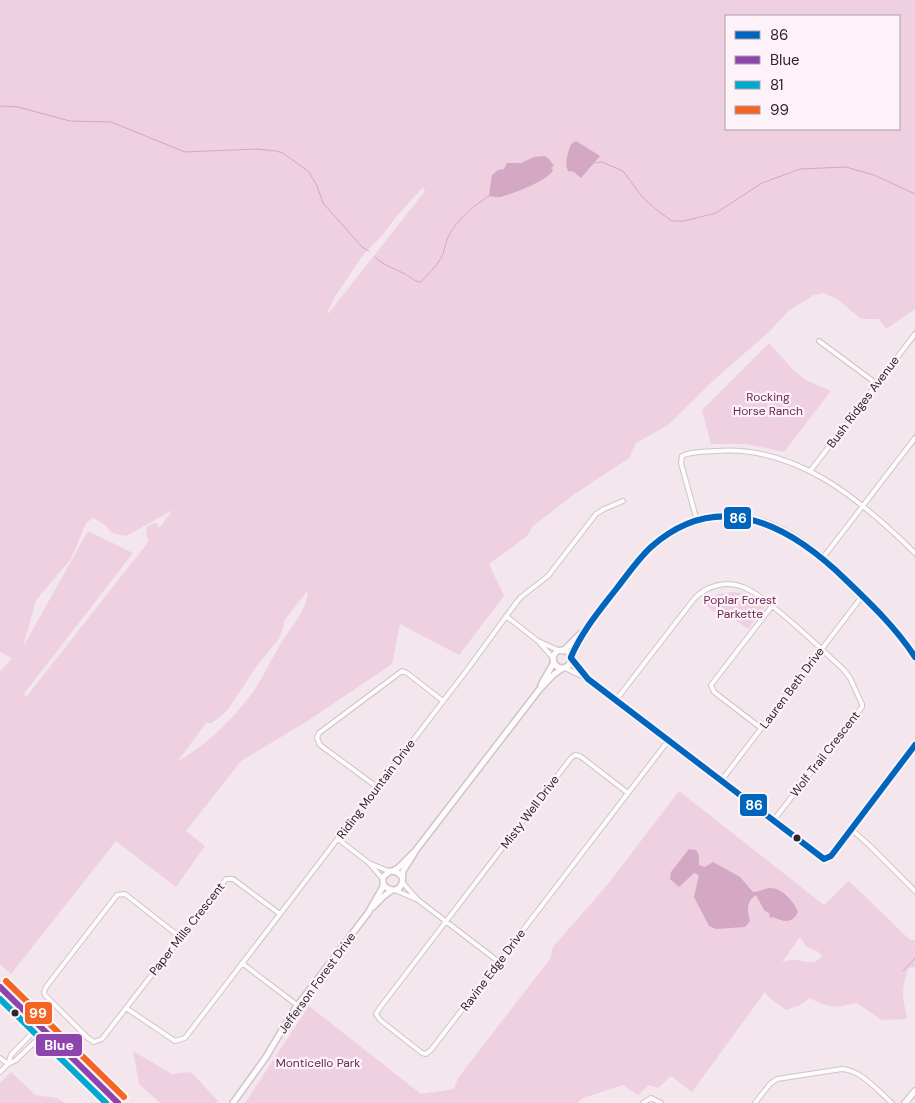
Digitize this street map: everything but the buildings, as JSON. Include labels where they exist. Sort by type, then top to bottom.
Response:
[{"type":"main road","points":[[0,987],[118,1103]]},
{"type":"main road","points":[[905,1103],[915,1091]]},
{"type":"street","name":"Bush Ridges Avenue","points":[[811,470],[915,334]]},
{"type":"street","points":[[819,341],[877,384]]},
{"type":"street","points":[[822,559],[915,438]]},
{"type":"street","points":[[697,521],[681,459],[685,454],[722,450],[748,451],[782,459],[811,470],[862,506],[915,553]]},
{"type":"street","name":"Riding Mountain Drive","points":[[126,1008],[175,1041],[182,1040],[338,839],[521,597],[548,576],[596,514],[623,501]]},
{"type":"street","points":[[394,890],[400,886],[404,870],[416,850],[539,690],[553,675],[570,664],[575,647],[585,630],[649,548],[670,532],[697,521],[730,517],[748,518],[764,522],[787,533],[842,575],[863,595],[900,633],[915,657]]},
{"type":"street","name":"Wolf Trail Crescent","points":[[616,700],[694,599],[703,591],[722,584],[738,585],[755,592],[797,625],[822,649],[850,678],[862,700],[862,707],[773,821]]},
{"type":"street","name":"Lauren Beth Drive","points":[[721,781],[863,595]]},
{"type":"street","points":[[761,728],[714,692],[712,685],[772,606]]},
{"type":"street","points":[[506,616],[538,641],[558,667],[588,679],[824,859],[831,856],[915,745]]},
{"type":"street","points":[[539,690],[556,654],[585,630]]},
{"type":"street","points":[[538,641],[568,652],[588,679]]},
{"type":"street","points":[[377,787],[320,745],[317,742],[319,733],[402,671],[408,673],[443,701]]},
{"type":"street","name":"Ravine Edge Drive","points":[[446,922],[376,1014],[380,1020],[422,1053],[426,1054],[432,1050],[668,741]]},
{"type":"street","name":"Misty Well Drive","points":[[446,922],[575,755],[580,756],[628,793]]},
{"type":"street","points":[[851,829],[915,891]]},
{"type":"street","points":[[338,839],[369,863],[383,882],[394,890],[418,900]]},
{"type":"street","points":[[383,882],[391,871],[416,850]]},
{"type":"street","points":[[369,863],[399,873],[418,900],[499,962]]},
{"type":"street","name":"Paper Mills Crescent","points":[[180,937],[125,894],[117,895],[44,989],[47,998],[94,1042],[102,1039],[222,883],[229,878],[237,881],[280,914]]},
{"type":"street","name":"Jefferson Forest Drive","points":[[368,913],[383,882]]},
{"type":"street","name":"Jefferson Forest Drive","points":[[233,1103],[266,1057],[297,1005],[368,913],[384,896],[394,890]]},
{"type":"street","points":[[242,963],[297,1005]]},
{"type":"street","points":[[8,1064],[11,1056],[40,1025]]},
{"type":"street","points":[[0,1072],[8,1064],[16,1060],[46,1031]]},
{"type":"street","points":[[0,1058],[8,1064]]},
{"type":"street","points":[[755,1103],[770,1084],[777,1079],[849,1069],[892,1103]]},
{"type":"street","points":[[643,1103],[651,1098],[661,1103]]},
{"type":"green space","points":[[0,0],[915,0],[915,309],[886,329],[879,319],[861,319],[837,299],[824,293],[814,295],[788,311],[770,331],[715,379],[668,425],[636,443],[629,458],[573,495],[533,526],[527,536],[489,564],[504,596],[459,655],[400,624],[392,664],[309,720],[241,761],[186,831],[205,846],[176,887],[116,841],[11,974],[0,964],[0,672],[12,658],[0,652]],"holes":[[[423,187],[425,191],[328,314],[334,298],[363,255]],[[173,510],[159,528],[154,523],[147,527],[146,535],[149,541],[27,696],[23,695],[133,553],[88,531],[23,647],[36,600],[71,559],[86,523],[93,518],[104,524],[112,533],[126,536]],[[308,590],[303,610],[247,700],[210,739],[177,762],[206,723],[211,723],[229,708],[256,667],[278,640],[284,621]]]},
{"type":"green space","name":"Rocking Horse Ranch","points":[[769,343],[793,370],[806,380],[831,391],[784,452],[747,444],[711,444],[702,410]]},
{"type":"green space","name":"Poplar Forest Parkette","points":[[743,593],[764,607],[748,629],[725,612],[720,617],[704,603],[718,594]]},
{"type":"green space","name":"Monticello Park","points":[[679,791],[824,905],[849,881],[910,940],[915,940],[915,967],[909,968],[903,988],[907,1019],[882,1020],[857,1003],[843,1006],[828,1006],[810,998],[800,1005],[786,1010],[768,997],[765,992],[692,1092],[671,1076],[658,1088],[649,1085],[638,1095],[623,1085],[583,1098],[577,1103],[245,1103],[309,1006],[421,1094],[454,1089],[458,1078],[550,959],[553,947],[608,884]],"holes":[[[800,937],[807,947],[817,951],[822,956],[813,962],[791,960],[782,962]]]},
{"type":"green space","points":[[133,1051],[172,1074],[191,1072],[218,1101],[216,1103],[160,1103],[139,1084]]},
{"type":"green space","points":[[11,1072],[35,1095],[57,1098],[65,1103],[0,1103],[0,1083]]},
{"type":"shaded area","points":[[576,141],[600,156],[581,178],[574,172],[568,171],[566,164],[571,144]]},
{"type":"shaded area","points":[[545,156],[554,166],[551,168],[553,170],[550,174],[529,186],[506,195],[499,197],[489,196],[492,175],[498,170],[504,169],[507,163],[521,163],[534,157]]},
{"type":"shaded area","points":[[689,849],[696,850],[699,855],[699,865],[705,867],[713,862],[740,877],[753,892],[774,888],[782,892],[793,903],[798,912],[796,916],[787,921],[771,918],[756,895],[750,900],[748,910],[750,921],[745,927],[716,929],[709,926],[694,897],[699,875],[694,873],[679,887],[670,879],[671,872]]},
{"type":"waterway","points":[[0,106],[18,107],[70,121],[111,122],[185,152],[256,149],[283,153],[309,172],[317,186],[323,203],[362,247],[369,251]]},
{"type":"waterway","points":[[595,163],[602,162],[623,171],[643,198],[672,221],[684,221],[716,213],[762,183],[800,169],[846,167],[874,175],[915,194]]},
{"type":"waterway","points":[[375,257],[416,281],[421,282],[441,258],[454,227],[471,209],[489,196]]},
{"type":"waterway","points":[[903,971],[915,958]]},
{"type":"transit line","name":"86","points":[[571,657],[580,638],[592,621],[633,567],[651,547],[677,529],[703,519],[729,516],[754,520],[779,530],[825,561],[892,627],[915,657]]},
{"type":"transit line","name":"86","points":[[571,658],[588,679],[824,859],[831,856],[915,745]]},
{"type":"transit line","name":"99","points":[[6,981],[124,1097]]},
{"type":"transit line","name":"Blue","points":[[0,987],[118,1103]]},
{"type":"transit line","name":"81","points":[[0,999],[106,1103]]}]
